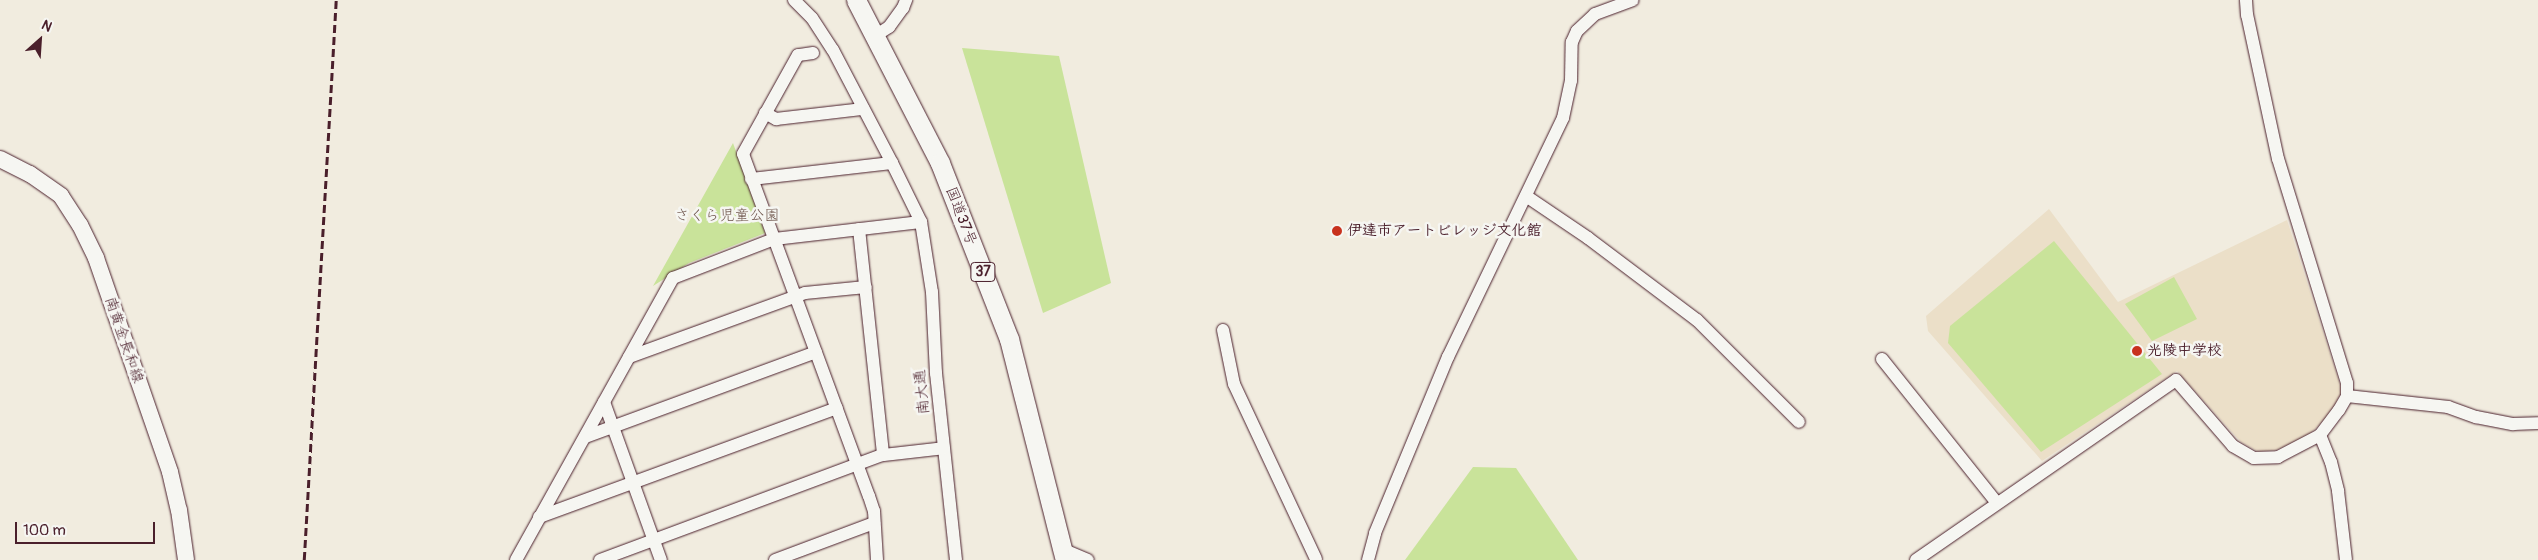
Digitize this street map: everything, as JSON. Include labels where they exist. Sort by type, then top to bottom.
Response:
[{"type":"highway","name":"国道37号","points":[[856,0],[940,163],[1009,339],[1063,554]]},
{"type":"main road","name":"南黄金長和線","points":[[0,159],[30,174],[55,192],[70,208],[96,258],[170,472],[179,510],[186,560]]},
{"type":"street","name":"南大通","points":[[794,0],[812,18],[833,50],[892,163],[920,222],[932,292],[936,374],[956,560]]},
{"type":"street","points":[[875,36],[889,27],[903,8],[906,0]]},
{"type":"street","points":[[1368,560],[1375,533],[1448,357],[1563,118],[1571,81],[1572,42],[1577,30],[1595,14],[1633,0]]},
{"type":"street","points":[[1916,560],[2176,380],[2233,446],[2254,458],[2278,457],[2320,435],[2347,396],[2348,383],[2278,159],[2247,15],[2246,0]]},
{"type":"street","points":[[813,53],[798,55],[742,154],[874,511],[877,560]]},
{"type":"street","points":[[765,114],[776,119],[863,109]]},
{"type":"street","points":[[751,179],[892,163]]},
{"type":"street","points":[[1526,196],[1588,238],[1697,320],[1799,422]]},
{"type":"street","points":[[516,560],[672,278],[774,239],[920,222]]},
{"type":"street","points":[[859,229],[883,454]]},
{"type":"street","points":[[630,357],[796,296],[866,287]]},
{"type":"street","points":[[1223,330],[1234,384],[1318,560]]},
{"type":"street","points":[[584,437],[816,352]]},
{"type":"street","points":[[1882,359],[1997,503]]},
{"type":"street","points":[[2347,396],[2448,407],[2476,417],[2514,424],[2538,423]]},
{"type":"street","points":[[604,402],[661,560]]},
{"type":"street","points":[[539,517],[836,408]]},
{"type":"street","points":[[2320,435],[2331,462],[2338,492],[2346,560]]},
{"type":"street","points":[[600,560],[883,454],[944,448]]},
{"type":"street","points":[[775,560],[874,523]]},
{"type":"street","points":[[1063,554],[1088,560]]},
{"type":"shaded area","name":"光陵中学校","points":[[2049,209],[2118,302],[2287,220],[2342,391],[2331,413],[2308,436],[2276,450],[2259,452],[2241,442],[2177,371],[2042,461],[1928,331],[1926,316]]},
{"type":"green space","points":[[962,48],[1059,56],[1111,283],[1043,313]]},
{"type":"green space","name":"さくら児童公園","points":[[733,143],[765,233],[689,263],[653,286]]},
{"type":"green space","points":[[2054,241],[2162,374],[2041,452],[1948,343],[1950,326]]},
{"type":"green space","points":[[2174,277],[2197,319],[2152,341],[2125,304]]},
{"type":"green space","points":[[1473,467],[1516,468],[1578,560],[1405,560]]},
{"type":"railway","points":[[304,560],[336,0]]},
{"type":"place","name":"伊達市アートビレッジ文化館","points":[[1337,231]]},
{"type":"place","name":"光陵中学校","points":[[2137,351]]}]
